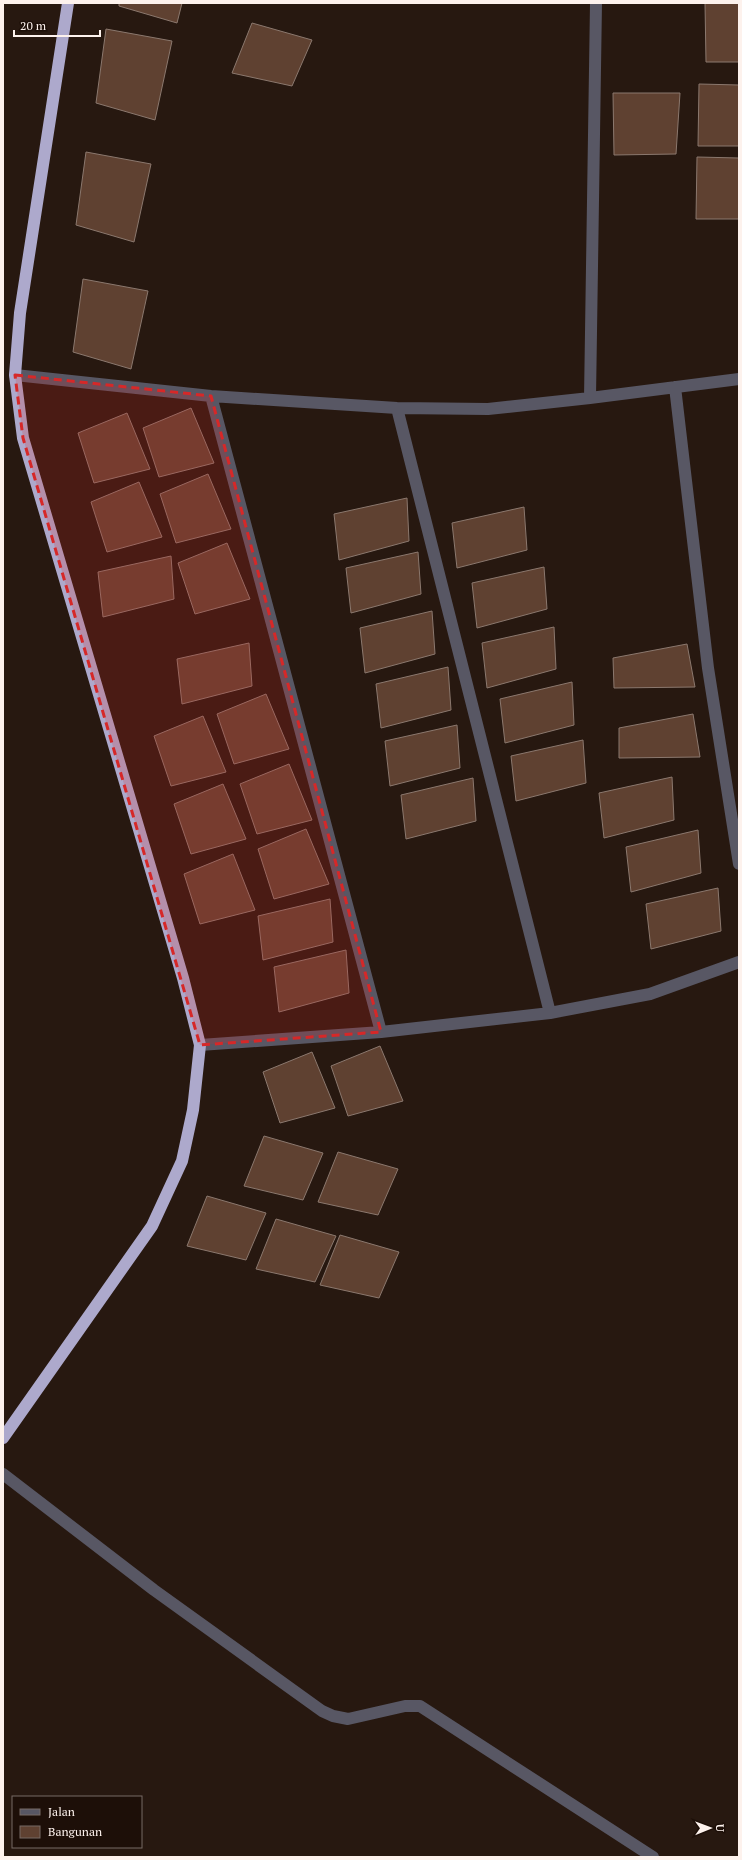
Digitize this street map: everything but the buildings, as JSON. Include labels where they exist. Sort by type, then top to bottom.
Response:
[{"type":"highway","points":[[3,1438],[152,1226],[182,1161],[193,1110],[200,1045],[183,978],[23,438],[15,375],[20,313],[68,3]]},
{"type":"street","points":[[590,398],[596,3]]},
{"type":"street","points":[[15,375],[211,396],[397,408],[488,409],[739,379]]},
{"type":"street","points":[[675,387],[708,668],[739,864]]},
{"type":"street","points":[[211,396],[381,1032]]},
{"type":"street","points":[[397,408],[550,1013]]},
{"type":"street","points":[[200,1045],[381,1032],[550,1013],[650,994],[739,962]]},
{"type":"street","points":[[3,1474],[154,1590],[322,1711],[334,1716],[348,1719],[405,1706],[420,1706],[653,1857]]},
{"type":"highlighted area","points":[[15,375],[211,396],[381,1032],[200,1045],[23,438]]}]
